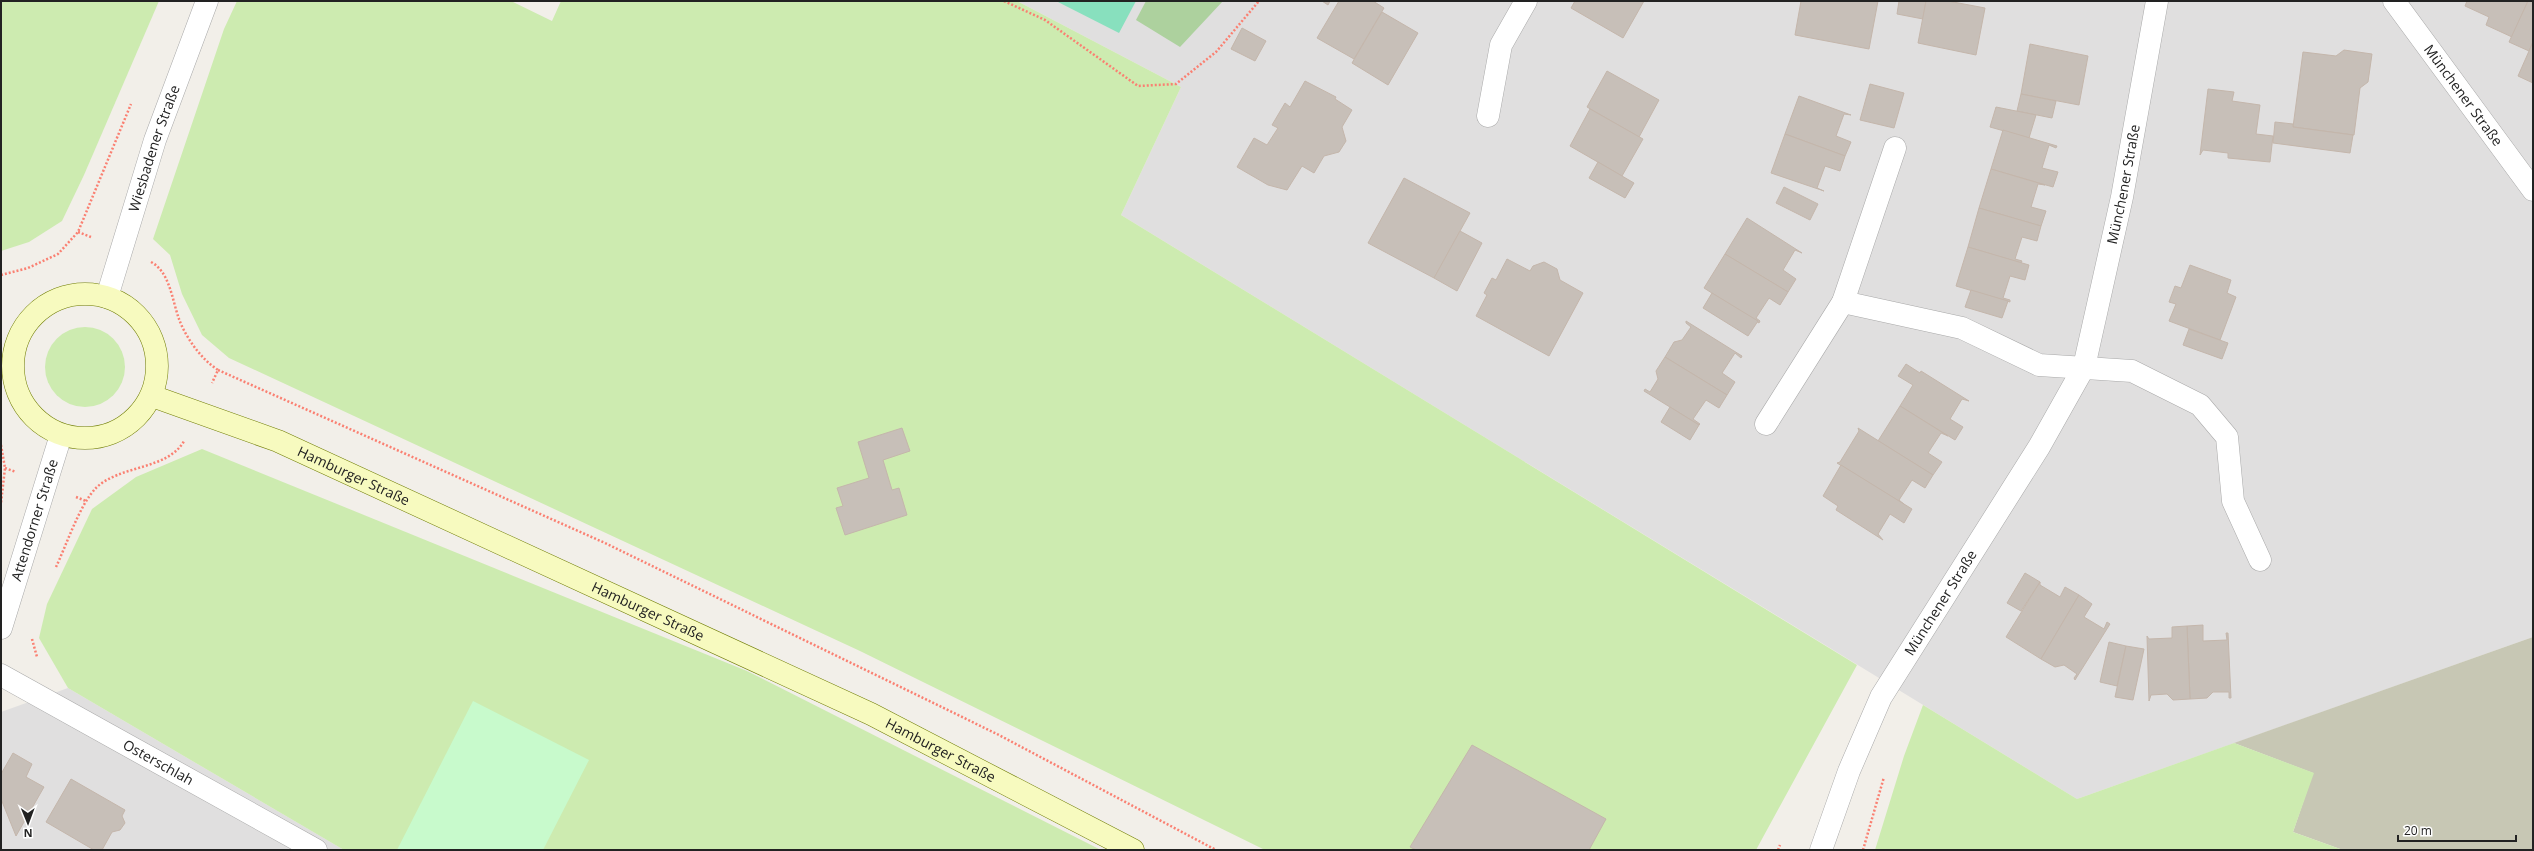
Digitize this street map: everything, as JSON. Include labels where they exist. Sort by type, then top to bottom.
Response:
[{"type":"main road","points":[[93,294],[107,297],[122,304],[147,328],[155,344],[158,361],[157,378],[152,396],[140,414],[124,428],[104,436],[83,439],[62,435],[39,421],[29,412],[19,395],[14,376],[10,334],[28,322],[41,309],[57,300],[75,295],[93,294]]},
{"type":"main road","name":"Hamburger Straße","points":[[152,396],[278,441],[871,714],[1133,850]]},
{"type":"street","name":"Wiesbadener Straße","points":[[107,297],[123,249],[155,140],[207,1]]},
{"type":"street","points":[[1488,116],[1501,45],[1526,1]]},
{"type":"street","name":"Münchener Straße","points":[[1821,850],[1849,771],[1881,697],[2040,447],[2084,367],[2122,197],[2157,1]]},
{"type":"street","name":"Münchener Straße","points":[[2394,1],[2533,190]]},
{"type":"street","points":[[1766,424],[1843,302],[1895,148]]},
{"type":"street","points":[[1843,302],[1962,328],[2039,364],[2132,371],[2200,405],[2227,437],[2233,501],[2260,560]]},
{"type":"street","name":"Attendorner Straße","points":[[1,628],[62,435]]},
{"type":"street","name":"Osterschlah","points":[[1,675],[316,850]]},
{"type":"path","points":[[1004,1],[1045,20],[1138,86],[1176,84],[1216,52],[1259,1]]},
{"type":"path","points":[[1,275],[28,268],[58,254],[78,232],[132,102]]},
{"type":"path","points":[[78,232],[123,249],[153,263],[162,270],[179,319],[187,334],[201,355],[218,370],[604,543],[997,734],[1216,850]]},
{"type":"path","points":[[55,569],[87,501],[97,487],[131,470],[177,452],[218,370]]},
{"type":"path","points":[[1,445],[5,468],[1,503]]},
{"type":"path","points":[[32,632],[32,644],[42,663]]},
{"type":"path","points":[[1778,850],[1780,845]]},
{"type":"shaded area","points":[[1017,1],[2533,1],[2533,637],[2077,799],[1121,215],[1181,87]]},
{"type":"shaded area","points":[[2533,637],[2533,850],[2343,850],[2293,832],[2313,773],[2234,743]]},
{"type":"shaded area","points":[[68,688],[344,850],[1,850],[1,712]]},
{"type":"green space","points":[[1,1],[159,1],[84,175],[62,221],[29,242],[1,251]]},
{"type":"green space","points":[[237,1],[511,1],[552,21],[561,1],[1017,1],[1181,87],[1121,215],[1857,665],[1756,850],[1265,850],[860,651],[229,358],[202,335],[182,294],[170,255],[153,239],[224,29]]},
{"type":"green space","points":[[1056,1],[1136,1],[1119,33]]},
{"type":"green space","points":[[1146,1],[1223,1],[1180,47],[1136,20]]},
{"type":"green space","points":[[85,327],[100,330],[113,339],[122,352],[125,367],[122,382],[113,395],[100,404],[85,407],[70,404],[57,395],[48,382],[45,367],[48,352],[57,339],[70,330]]},
{"type":"green space","points":[[202,449],[747,671],[1101,850],[344,850],[68,688],[39,638],[47,604],[92,509],[136,477]]},
{"type":"green space","points":[[473,701],[589,760],[543,850],[397,850]]},
{"type":"green space","points":[[1923,705],[2077,799],[2234,743],[2314,773],[2293,832],[2343,850],[1875,850],[1904,756]]},
{"type":"building","points":[[1322,1],[1330,1],[1328,5]]},
{"type":"building","points":[[1339,1],[1373,1],[1384,8],[1354,59],[1317,38]]},
{"type":"building","points":[[1575,1],[1644,1],[1623,38],[1571,8]]},
{"type":"building","points":[[1801,1],[1878,1],[1869,49],[1795,35]]},
{"type":"building","points":[[1899,1],[1926,1],[1923,19],[1897,14]]},
{"type":"building","points":[[1926,1],[1948,1],[1985,8],[1976,55],[1918,43]]},
{"type":"building","points":[[2467,1],[2528,1],[2512,37],[2486,25],[2489,17],[2465,6]]},
{"type":"building","points":[[2528,1],[2533,1],[2533,42],[2529,51],[2509,42]]},
{"type":"building","points":[[1382,12],[1418,33],[1388,85],[1352,63]]},
{"type":"building","points":[[1242,28],[1266,41],[1255,61],[1231,49]]},
{"type":"building","points":[[2533,42],[2533,83],[2518,76]]},
{"type":"building","points":[[2030,44],[2088,56],[2079,105],[2021,94]]},
{"type":"building","points":[[2344,50],[2372,54],[2368,82],[2360,88],[2354,135],[2293,127],[2303,52],[2336,56]]},
{"type":"building","points":[[1607,71],[1659,100],[1639,137],[1587,107]]},
{"type":"building","points":[[1305,81],[1336,97],[1335,99],[1352,110],[1342,127],[1346,141],[1339,152],[1324,156],[1314,173],[1302,166],[1287,190],[1268,185],[1237,167],[1254,138],[1267,145],[1278,128],[1272,125],[1285,103],[1290,107]]},
{"type":"building","points":[[1870,84],[1904,93],[1894,128],[1860,120]]},
{"type":"building","points":[[2208,89],[2234,92],[2232,101],[2260,105],[2256,134],[2273,136],[2270,162],[2228,158],[2228,153],[2203,150],[2200,155]]},
{"type":"building","points":[[2021,94],[2056,101],[2052,118],[2017,111]]},
{"type":"building","points":[[1799,96],[1851,115],[1844,114],[1836,136],[1851,142],[1845,156],[1785,134]]},
{"type":"building","points":[[1996,107],[2036,115],[2029,138],[1990,127]]},
{"type":"building","points":[[1590,109],[1643,139],[1622,176],[1570,146]]},
{"type":"building","points":[[2275,122],[2293,124],[2293,127],[2353,135],[2350,153],[2273,143]]},
{"type":"building","points":[[2003,130],[2057,146],[2056,148],[2049,145],[2042,168],[2058,172],[2053,187],[1991,169]]},
{"type":"building","points":[[1785,134],[1845,156],[1840,171],[1825,166],[1817,188],[1824,191],[1771,173]]},
{"type":"building","points":[[1598,162],[1634,183],[1625,198],[1589,178]]},
{"type":"building","points":[[1991,169],[2045,185],[2038,184],[2031,207],[2046,211],[2041,226],[1979,208]]},
{"type":"building","points":[[1404,178],[1470,213],[1434,278],[1368,243]]},
{"type":"building","points":[[1784,187],[1818,204],[1810,220],[1776,203]]},
{"type":"building","points":[[1979,208],[2041,226],[2037,241],[2022,237],[2015,259],[2022,261],[2021,263],[1968,247]]},
{"type":"building","points":[[1747,218],[1802,253],[1795,250],[1783,270],[1796,279],[1788,292],[1725,254]]},
{"type":"building","points":[[1460,231],[1482,243],[1457,291],[1434,278]]},
{"type":"building","points":[[1968,247],[2029,265],[2025,280],[2010,276],[2003,298],[2010,300],[2010,302],[1956,286]]},
{"type":"building","points":[[1725,254],[1788,292],[1780,305],[1769,298],[1756,318],[1760,321],[1759,323],[1704,288]]},
{"type":"building","points":[[1507,259],[1530,271],[1533,266],[1544,262],[1557,269],[1560,280],[1583,293],[1549,356],[1476,316],[1487,295],[1484,293],[1492,278],[1496,280]]},
{"type":"building","points":[[2190,265],[2231,280],[2227,293],[2236,297],[2220,340],[2169,321],[2176,304],[2169,302],[2175,286],[2181,288]]},
{"type":"building","points":[[1971,290],[2008,301],[2002,318],[1965,307]]},
{"type":"building","points":[[1712,293],[1758,321],[1748,336],[1703,308]]},
{"type":"building","points":[[1686,321],[1742,356],[1741,358],[1735,353],[1722,373],[1735,382],[1727,395],[1665,357],[1674,342],[1682,340],[1691,327],[1686,323]]},
{"type":"building","points":[[2189,329],[2228,343],[2222,359],[2183,345]]},
{"type":"building","points":[[1665,357],[1727,395],[1719,408],[1706,400],[1693,419],[1700,424],[1699,425],[1644,391],[1645,389],[1650,392],[1658,379],[1656,371]]},
{"type":"building","points":[[1906,364],[1920,373],[1921,371],[1969,401],[1962,399],[1950,419],[1963,427],[1955,440],[1900,406],[1913,385],[1898,376]]},
{"type":"building","points":[[1900,406],[1948,436],[1941,433],[1928,453],[1942,462],[1933,475],[1878,441]]},
{"type":"building","points":[[1670,407],[1699,425],[1690,440],[1661,422]]},
{"type":"building","points":[[902,428],[910,451],[883,460],[892,490],[899,488],[907,515],[845,535],[836,508],[843,506],[837,488],[869,478],[858,442]]},
{"type":"building","points":[[1858,428],[1933,475],[1925,488],[1912,480],[1899,500],[1905,505],[1837,463],[1840,462],[1859,431]]},
{"type":"building","points":[[1841,465],[1912,509],[1904,523],[1890,514],[1878,534],[1883,540],[1836,510],[1838,506],[1823,496]]},
{"type":"building","points":[[2025,573],[2040,582],[2021,611],[2007,603]]},
{"type":"building","points":[[2040,582],[2040,585],[2060,597],[2065,587],[2079,595],[2041,659],[2006,637]]},
{"type":"building","points":[[2079,595],[2092,604],[2084,617],[2104,629],[2107,622],[2110,624],[2075,680],[2074,678],[2077,674],[2064,665],[2055,667],[2041,659]]},
{"type":"building","points":[[2203,625],[2203,641],[2227,640],[2226,633],[2228,633],[2231,698],[2229,698],[2229,692],[2213,692],[2207,698],[2190,699],[2187,626]]},
{"type":"building","points":[[2187,626],[2190,699],[2173,700],[2167,694],[2151,695],[2149,701],[2147,636],[2149,639],[2172,638],[2172,627]]},
{"type":"building","points":[[2109,642],[2126,646],[2117,686],[2100,682]]},
{"type":"building","points":[[2126,646],[2144,649],[2133,700],[2115,697]]},
{"type":"building","points":[[1472,745],[1606,819],[1589,850],[1416,850],[1410,847]]},
{"type":"building","points":[[13,753],[32,764],[26,777],[44,787],[16,836],[1,799],[1,774]]},
{"type":"building","points":[[71,779],[125,810],[122,816],[125,823],[120,830],[112,832],[102,850],[94,850],[46,822]]}]
